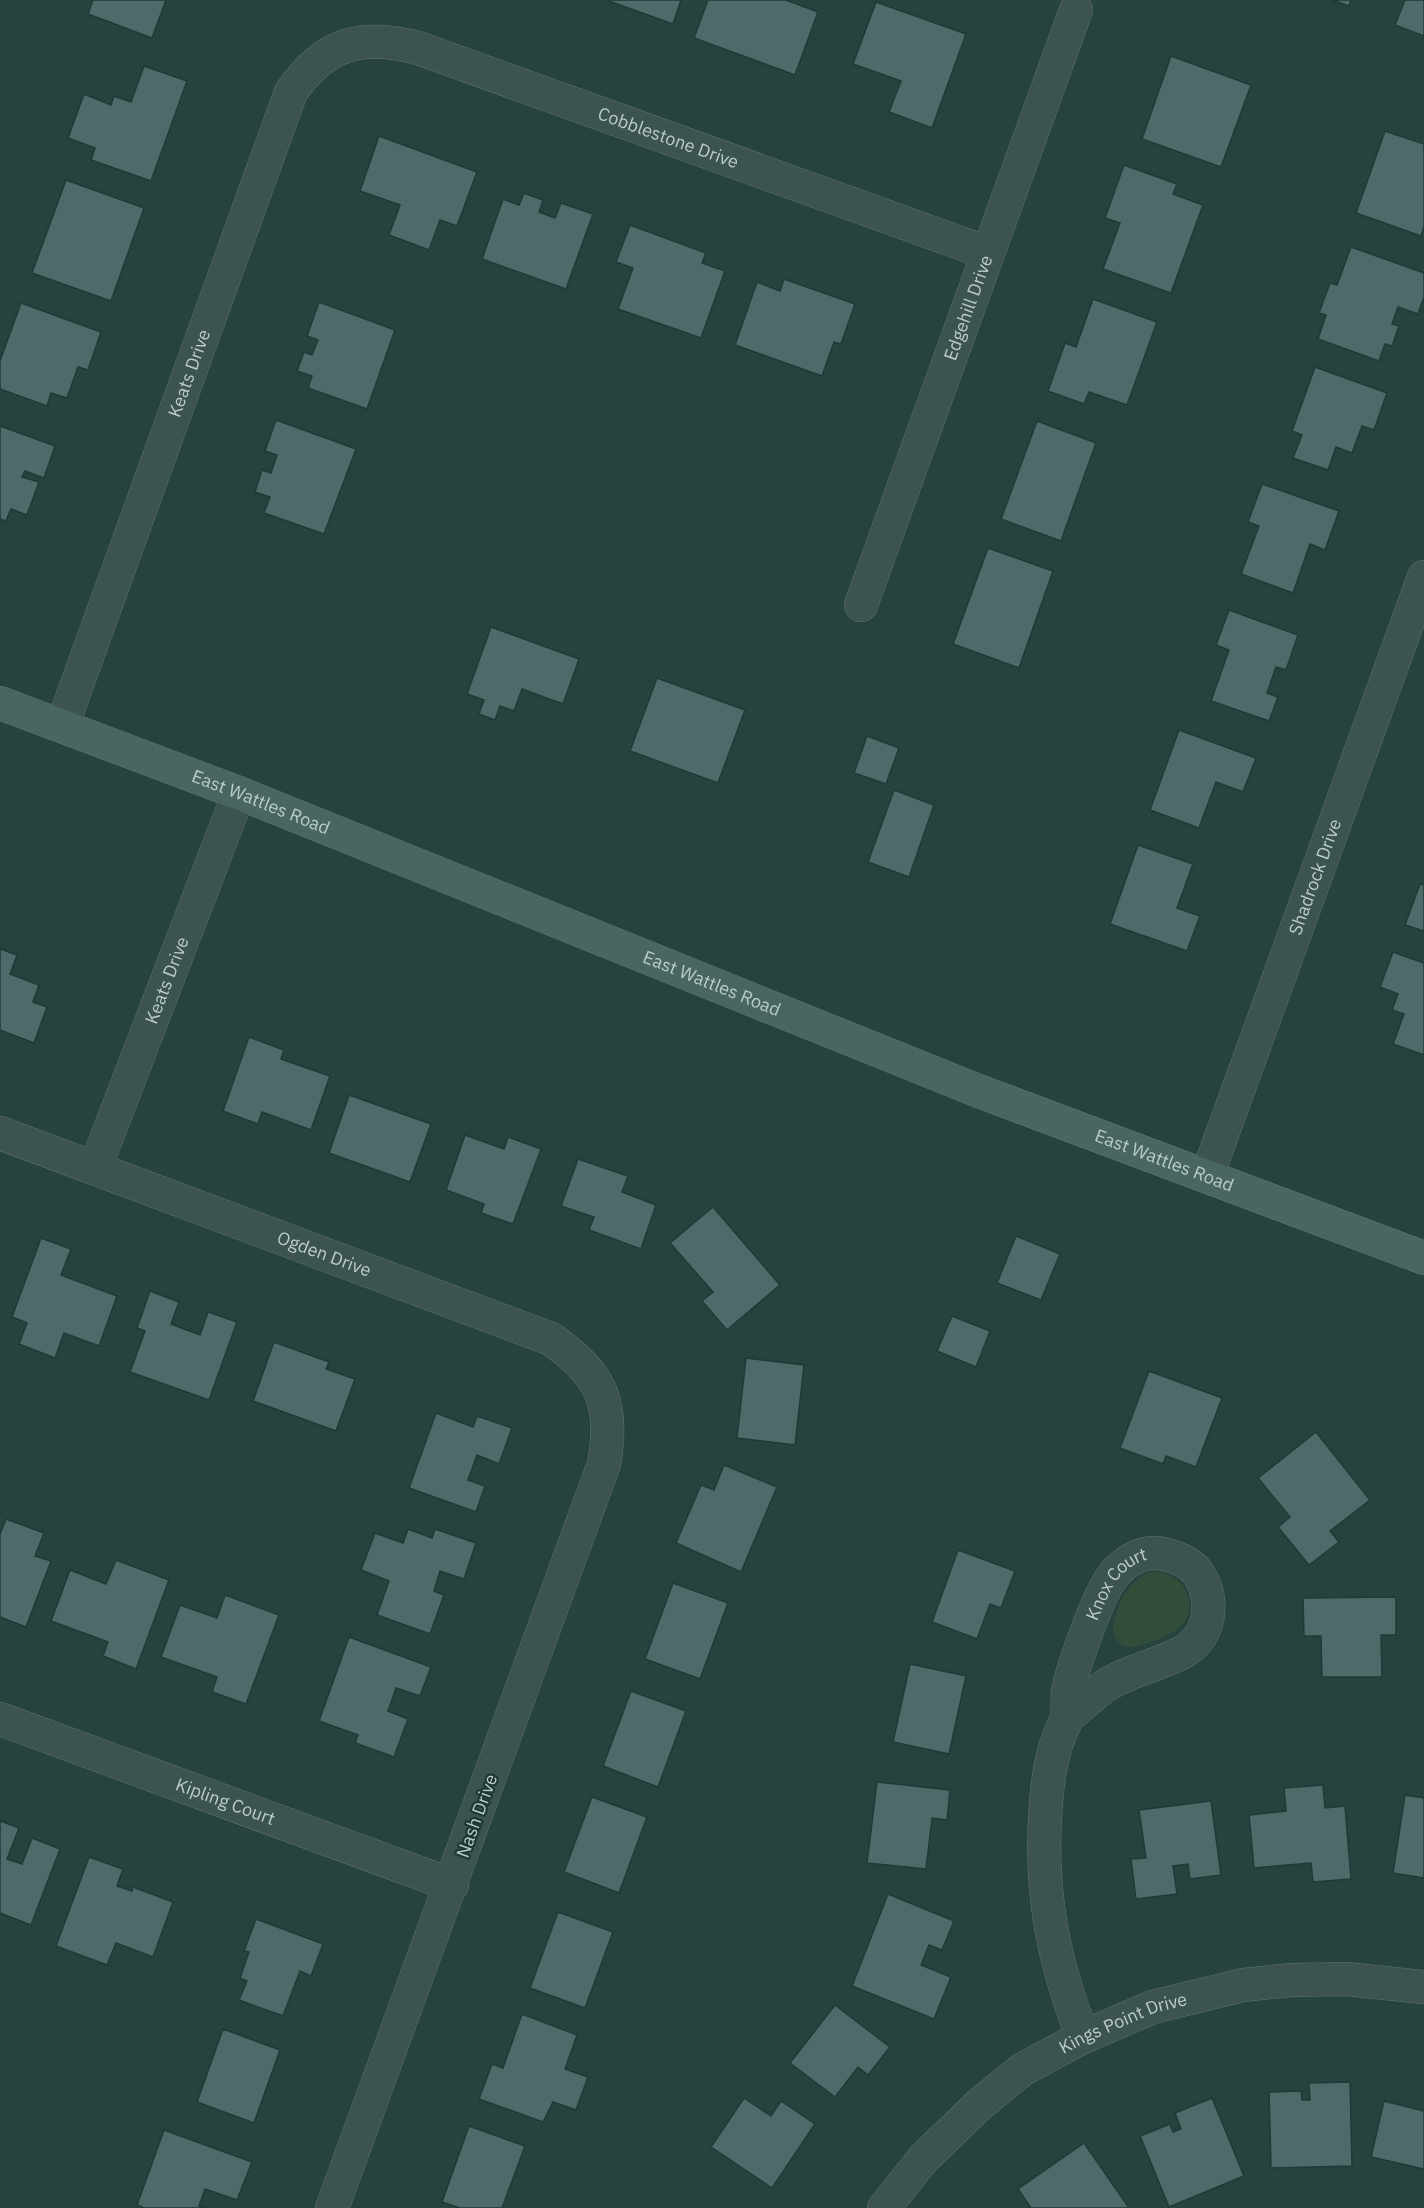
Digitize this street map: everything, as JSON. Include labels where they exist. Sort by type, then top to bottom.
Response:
[{"type":"main road","name":"East Wattles Road","points":[[0,703],[239,793],[976,1090],[1424,1258]]},
{"type":"street","name":"Edgehill Drive","points":[[861,605],[1076,10]]},
{"type":"street","name":"Cobblestone Drive","points":[[346,44],[372,40],[418,48],[988,253]]},
{"type":"street","name":"Keats Drive","points":[[62,726],[291,92],[306,70],[346,44]]},
{"type":"street","name":"Shadrock Drive","points":[[1207,1176],[1424,578]]},
{"type":"street","name":"Keats Drive","points":[[95,1168],[239,793]]},
{"type":"street","name":"Ogden Drive","points":[[0,1133],[550,1340],[574,1355],[593,1376],[609,1420]]},
{"type":"street","name":"Nash Drive","points":[[332,2208],[604,1464],[609,1420]]},
{"type":"street","name":"Knox Court","points":[[1067,1718],[1107,1684],[1183,1652],[1194,1643],[1205,1626],[1209,1608],[1206,1586],[1194,1568],[1159,1553],[1142,1554],[1123,1565],[1111,1578],[1077,1659],[1068,1691],[1067,1718],[1048,1780],[1043,1840],[1045,1892],[1060,1976],[1083,2037]]},
{"type":"street","name":"Kipling Court","points":[[0,1719],[452,1885]]},
{"type":"street","name":"Kings Point Drive","points":[[884,2208],[923,2159],[980,2104],[1023,2069],[1083,2037],[1153,2007],[1243,1985],[1291,1980],[1346,1979],[1424,1987]]},
{"type":"green space","points":[[1153,1571],[1168,1575],[1184,1588],[1189,1603],[1186,1620],[1174,1632],[1156,1640],[1136,1646],[1124,1646],[1113,1632],[1116,1613],[1124,1595],[1136,1580]]},
{"type":"building","points":[[93,0],[166,0],[152,38],[88,14]]},
{"type":"building","points":[[606,0],[681,0],[673,24]]},
{"type":"building","points":[[708,0],[786,0],[818,12],[795,75],[694,38]]},
{"type":"building","points":[[1332,0],[1351,0],[1349,6]]},
{"type":"building","points":[[1405,0],[1424,0],[1424,36],[1395,25]]},
{"type":"building","points":[[876,2],[966,34],[932,128],[889,112],[901,81],[853,64]]},
{"type":"building","points":[[1171,56],[1251,85],[1221,167],[1142,139]]},
{"type":"building","points":[[144,66],[187,81],[151,181],[91,160],[95,148],[68,138],[84,94],[111,105],[114,96],[131,102]]},
{"type":"building","points":[[1385,131],[1424,144],[1424,227],[1421,236],[1356,213]]},
{"type":"building","points":[[379,136],[477,172],[457,226],[440,220],[429,250],[389,235],[400,205],[360,191]]},
{"type":"building","points":[[1124,165],[1177,184],[1173,194],[1203,205],[1171,293],[1103,269],[1120,223],[1105,218]]},
{"type":"building","points":[[66,180],[144,208],[111,301],[32,273]]},
{"type":"building","points":[[524,193],[543,200],[539,212],[555,218],[561,203],[593,214],[566,289],[482,259],[503,199],[519,205]]},
{"type":"building","points":[[630,225],[706,253],[702,263],[725,271],[701,338],[618,309],[633,268],[616,262]]},
{"type":"building","points":[[1351,247],[1424,273],[1424,297],[1418,314],[1398,307],[1392,324],[1399,326],[1392,346],[1385,344],[1379,361],[1318,339],[1326,315],[1319,313],[1330,283],[1337,285]]},
{"type":"building","points":[[784,279],[855,304],[841,344],[834,342],[822,376],[735,345],[757,282],[780,291]]},
{"type":"building","points":[[1093,299],[1157,322],[1127,405],[1089,392],[1084,404],[1048,391],[1065,343],[1076,347]]},
{"type":"building","points":[[319,302],[395,330],[367,409],[308,388],[312,376],[297,371],[304,352],[312,355],[318,340],[307,336]]},
{"type":"building","points":[[21,303],[101,332],[88,370],[78,367],[67,398],[51,393],[47,406],[0,389],[0,361]]},
{"type":"building","points":[[1315,367],[1387,393],[1374,430],[1362,426],[1352,453],[1336,447],[1328,470],[1293,458],[1302,435],[1292,431]]},
{"type":"building","points":[[276,420],[356,449],[324,534],[264,513],[270,497],[255,492],[262,470],[271,473],[277,455],[265,451]]},
{"type":"building","points":[[1037,421],[1096,443],[1061,541],[1001,519]]},
{"type":"building","points":[[0,426],[55,446],[44,478],[25,471],[22,477],[39,482],[27,515],[11,509],[6,521],[0,519]]},
{"type":"building","points":[[1262,484],[1339,511],[1325,550],[1310,544],[1293,593],[1241,574],[1259,526],[1248,522]]},
{"type":"building","points":[[988,548],[1053,571],[1019,668],[953,644]]},
{"type":"building","points":[[1229,610],[1298,635],[1286,670],[1276,667],[1267,693],[1278,697],[1269,721],[1211,701],[1229,650],[1216,645]]},
{"type":"building","points":[[491,627],[579,659],[563,704],[522,689],[514,711],[500,706],[495,720],[479,714],[484,700],[467,694]]},
{"type":"building","points":[[657,678],[745,710],[718,783],[630,751]]},
{"type":"building","points":[[1179,730],[1256,758],[1243,792],[1216,782],[1199,828],[1150,810]]},
{"type":"building","points":[[867,736],[899,748],[886,784],[854,773]]},
{"type":"building","points":[[894,790],[934,805],[909,877],[868,862]]},
{"type":"building","points":[[1138,845],[1193,864],[1177,908],[1200,916],[1187,951],[1110,924]]},
{"type":"building","points":[[1420,884],[1424,885],[1424,931],[1405,925]]},
{"type":"building","points":[[0,949],[17,955],[10,974],[39,985],[33,1002],[47,1007],[34,1043],[0,1030]]},
{"type":"building","points":[[1393,952],[1424,963],[1424,1055],[1393,1044],[1404,1014],[1392,1010],[1398,994],[1380,987]]},
{"type":"building","points":[[249,1037],[284,1050],[281,1059],[330,1076],[311,1130],[262,1112],[258,1124],[223,1111]]},
{"type":"building","points":[[349,1095],[431,1124],[410,1182],[329,1153]]},
{"type":"building","points":[[465,1135],[504,1149],[508,1137],[541,1149],[513,1224],[481,1213],[484,1204],[446,1190]]},
{"type":"building","points":[[578,1159],[628,1176],[622,1192],[656,1205],[641,1249],[589,1230],[594,1217],[561,1206]]},
{"type":"building","points":[[713,1207],[780,1285],[727,1330],[702,1301],[713,1292],[670,1243]]},
{"type":"building","points":[[1016,1236],[1060,1254],[1041,1300],[997,1283]]},
{"type":"building","points":[[41,1238],[71,1249],[61,1275],[117,1296],[99,1346],[64,1333],[55,1358],[19,1344],[27,1323],[12,1317]]},
{"type":"building","points":[[150,1291],[179,1302],[171,1324],[200,1335],[208,1312],[237,1322],[209,1400],[130,1372],[145,1331],[137,1328]]},
{"type":"building","points":[[952,1316],[990,1331],[976,1367],[937,1351]]},
{"type":"building","points":[[274,1342],[329,1362],[326,1369],[355,1379],[336,1431],[253,1401]]},
{"type":"building","points":[[746,1358],[804,1365],[795,1445],[737,1438]]},
{"type":"building","points":[[1149,1371],[1222,1398],[1196,1467],[1166,1456],[1163,1464],[1120,1448]]},
{"type":"building","points":[[436,1413],[473,1427],[477,1416],[512,1428],[499,1464],[477,1455],[468,1480],[485,1486],[476,1512],[409,1488]]},
{"type":"building","points":[[1316,1432],[1370,1500],[1330,1531],[1339,1542],[1309,1565],[1278,1527],[1290,1517],[1258,1478]]},
{"type":"building","points":[[724,1465],[777,1487],[741,1572],[676,1543],[701,1485],[714,1490]]},
{"type":"building","points":[[6,1519],[44,1533],[35,1556],[51,1561],[26,1627],[0,1617],[0,1534]]},
{"type":"building","points":[[408,1529],[432,1538],[435,1529],[476,1543],[464,1579],[440,1571],[434,1591],[444,1595],[430,1634],[377,1615],[389,1581],[361,1570],[375,1533],[403,1543]]},
{"type":"building","points":[[958,1550],[1015,1571],[1001,1608],[990,1604],[977,1639],[932,1622]]},
{"type":"building","points":[[116,1560],[169,1580],[136,1669],[103,1656],[108,1642],[51,1621],[70,1570],[106,1584]]},
{"type":"building","points":[[673,1583],[728,1603],[700,1679],[645,1659]]},
{"type":"building","points":[[225,1595],[279,1615],[246,1704],[212,1692],[217,1677],[161,1657],[180,1605],[217,1618]]},
{"type":"building","points":[[1396,1597],[1396,1635],[1381,1635],[1382,1677],[1322,1677],[1321,1636],[1304,1636],[1303,1598]]},
{"type":"building","points":[[349,1637],[431,1667],[420,1696],[396,1688],[388,1711],[408,1719],[394,1757],[355,1743],[358,1735],[319,1721]]},
{"type":"building","points":[[910,1664],[966,1676],[949,1754],[893,1742]]},
{"type":"building","points":[[631,1691],[686,1711],[658,1787],[603,1766]]},
{"type":"building","points":[[877,1782],[950,1790],[947,1820],[932,1818],[926,1869],[867,1863]]},
{"type":"building","points":[[1323,1785],[1325,1808],[1345,1806],[1351,1879],[1313,1882],[1311,1863],[1254,1868],[1249,1815],[1286,1811],[1284,1788]]},
{"type":"building","points":[[1405,1795],[1424,1798],[1424,1878],[1393,1873]]},
{"type":"building","points":[[592,1797],[647,1817],[619,1893],[564,1872]]},
{"type":"building","points":[[1211,1801],[1221,1875],[1190,1879],[1188,1864],[1173,1866],[1177,1894],[1136,1899],[1131,1859],[1146,1858],[1139,1810]]},
{"type":"building","points":[[0,1821],[19,1828],[7,1859],[22,1864],[32,1838],[60,1849],[31,1925],[0,1913]]},
{"type":"building","points":[[89,1857],[123,1869],[117,1886],[132,1891],[133,1887],[173,1902],[153,1957],[116,1943],[107,1965],[56,1946]]},
{"type":"building","points":[[888,1894],[954,1921],[942,1950],[929,1945],[921,1965],[951,1977],[934,2019],[852,1986]]},
{"type":"building","points":[[558,1912],[613,1932],[585,2008],[530,1988]]},
{"type":"building","points":[[256,1919],[323,1944],[311,1976],[300,1971],[283,2016],[239,2000],[247,1981],[240,1978],[249,1952],[244,1951]]},
{"type":"building","points":[[835,2005],[890,2047],[868,2075],[858,2067],[835,2097],[790,2063]]},
{"type":"building","points":[[522,2014],[577,2035],[565,2069],[588,2077],[576,2110],[553,2102],[543,2122],[479,2099],[492,2064],[503,2068]]},
{"type":"building","points":[[223,2029],[280,2050],[254,2123],[197,2102]]},
{"type":"building","points":[[1350,2082],[1352,2166],[1271,2168],[1269,2092],[1301,2091],[1302,2100],[1310,2100],[1309,2083]]},
{"type":"building","points":[[744,2098],[771,2116],[781,2101],[815,2124],[772,2188],[711,2147]]},
{"type":"building","points":[[1212,2098],[1244,2176],[1169,2207],[1140,2136],[1170,2124],[1173,2132],[1181,2129],[1175,2113]]},
{"type":"building","points":[[1384,2101],[1424,2111],[1424,2169],[1371,2157]]},
{"type":"building","points":[[469,2126],[525,2146],[502,2208],[460,2208],[442,2202]]},
{"type":"building","points":[[164,2130],[252,2162],[237,2200],[205,2189],[199,2206],[205,2208],[144,2208],[137,2205]]},
{"type":"building","points":[[1084,2143],[1129,2208],[1031,2208],[1018,2189]]}]
